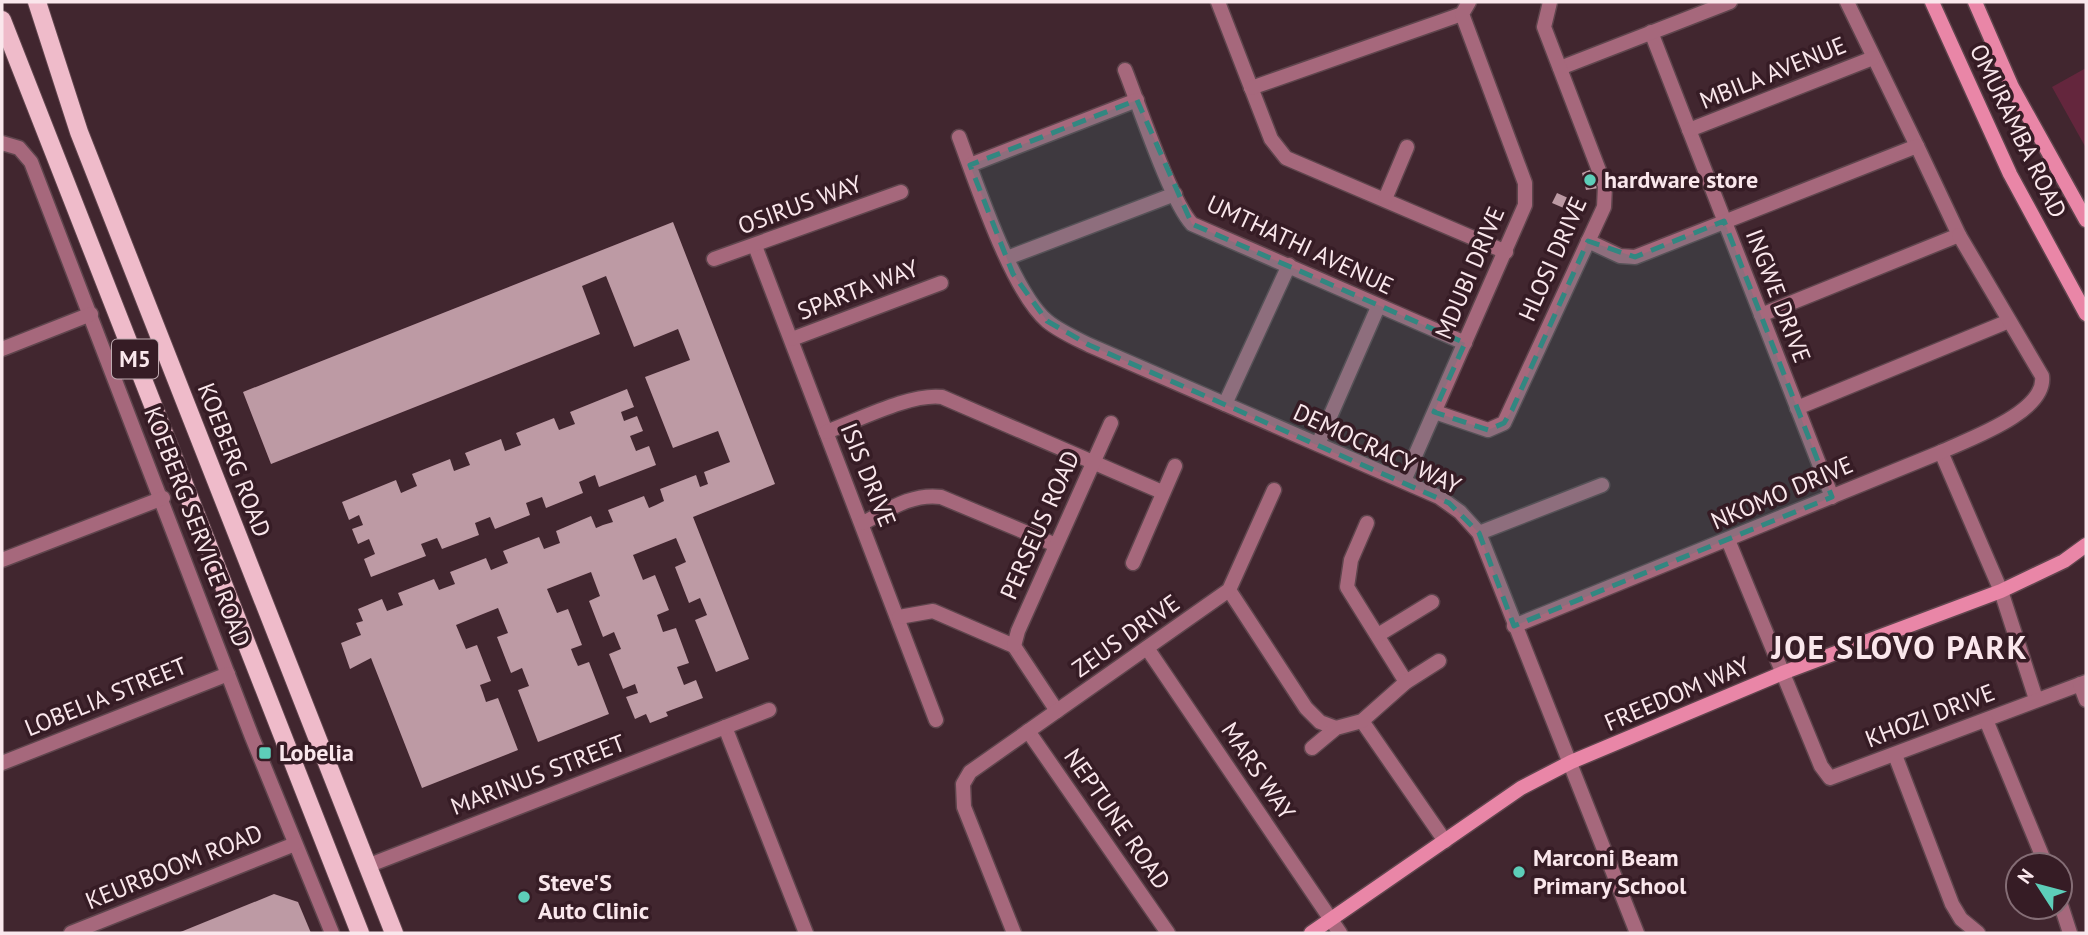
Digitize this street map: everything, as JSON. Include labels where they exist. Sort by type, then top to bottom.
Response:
[{"type":"main road","name":"KOEBERG ROAD","points":[[37,2],[79,132],[394,933]]},
{"type":"main road","name":"M5","points":[[2,20],[360,933]]},
{"type":"street","points":[[1217,2],[1271,139],[1286,158],[1506,252]]},
{"type":"street","name":"HLOSI DRIVE","points":[[1435,412],[1488,430],[1504,423],[1604,207],[1605,186],[1544,27],[1550,2]]},
{"type":"street","points":[[1560,68],[1730,2]]},
{"type":"street","points":[[1797,408],[2008,321],[1959,234],[1847,2]]},
{"type":"street","name":"OMURAMBA ROAD","points":[[1932,2],[2010,174],[2086,314]]},
{"type":"street","name":"OMURAMBA ROAD","points":[[1975,2],[2012,87],[2086,220]]},
{"type":"street","points":[[1251,88],[1465,8]]},
{"type":"street","name":"MDUBI DRIVE","points":[[1404,481],[1525,205],[1525,183],[1465,8]]},
{"type":"street","name":"INGWE DRIVE","points":[[1651,32],[1832,497]]},
{"type":"street","name":"MBILA AVENUE","points":[[1689,130],[1873,58]]},
{"type":"street","name":"UMTHATHI AVENUE","points":[[1125,70],[1175,194],[1185,216],[1192,224],[1465,343]]},
{"type":"street","points":[[970,165],[1137,100]]},
{"type":"street","name":"DEMOCRACY WAY","points":[[959,137],[1007,258],[1029,302],[1047,321],[1089,345],[1449,503],[1479,533],[1637,933]]},
{"type":"street","name":"KOEBERG SERVICE ROAD","points":[[7,144],[22,150],[31,162],[163,498],[228,674],[332,933]]},
{"type":"street","points":[[1588,242],[1620,256],[1635,257],[1917,146]]},
{"type":"street","points":[[1385,199],[1407,147]]},
{"type":"street","name":"OSIRUS WAY","points":[[714,260],[901,192]]},
{"type":"street","points":[[1007,258],[1175,194]]},
{"type":"street","points":[[1760,316],[1959,234]]},
{"type":"street","name":"ISIS DRIVE","points":[[755,246],[899,617],[936,720]]},
{"type":"street","points":[[1225,404],[1289,265]]},
{"type":"street","name":"SPARTA WAY","points":[[792,340],[941,283]]},
{"type":"street","points":[[1318,444],[1378,307]]},
{"type":"street","points":[[2,349],[91,314]]},
{"type":"street","name":"NKOMO DRIVE","points":[[1514,626],[1728,540],[1994,428],[2036,400],[2043,386],[2042,376],[2008,321]]},
{"type":"street","points":[[826,432],[929,396],[942,397],[1162,492]]},
{"type":"street","name":"PERSEUS ROAD","points":[[1014,646],[1111,423]]},
{"type":"street","points":[[1941,452],[2001,591],[2036,699]]},
{"type":"street","points":[[1133,563],[1175,466]]},
{"type":"street","points":[[1479,533],[1602,485]]},
{"type":"street","points":[[1274,490],[1229,590],[1306,708],[1320,722],[1336,728]]},
{"type":"street","points":[[863,523],[913,499],[928,495],[941,497],[1056,545]]},
{"type":"street","points":[[2,560],[163,498]]},
{"type":"street","points":[[1367,523],[1350,561],[1347,587],[1406,682]]},
{"type":"street","points":[[1728,540],[1785,672]]},
{"type":"street","name":"FREEDOM WAY","points":[[1311,933],[1521,788],[1571,762],[1785,672],[2001,591],[2064,561],[2086,545]]},
{"type":"street","name":"ZEUS DRIVE","points":[[1014,933],[970,826],[963,784],[976,765],[1229,590]]},
{"type":"street","points":[[1378,635],[1432,602]]},
{"type":"street","points":[[899,617],[933,611],[1014,646],[1057,711]]},
{"type":"street","name":"MARS WAY","points":[[1147,648],[1340,933]]},
{"type":"street","points":[[1312,748],[1336,728],[1362,721],[1406,682],[1439,661]]},
{"type":"street","name":"KHOZI DRIVE","points":[[1785,672],[1821,766],[1829,777],[1895,755],[2083,683]]},
{"type":"street","name":"LOBELIA STREET","points":[[2,763],[228,674]]},
{"type":"street","points":[[2083,683],[2086,700]]},
{"type":"street","name":"MARINUS STREET","points":[[367,866],[769,710]]},
{"type":"street","points":[[1986,720],[2040,851]]},
{"type":"street","points":[[1362,721],[1445,841]]},
{"type":"street","points":[[725,727],[806,933]]},
{"type":"street","name":"NEPTUNE ROAD","points":[[1028,731],[1168,933]]},
{"type":"street","points":[[1895,755],[1952,904],[1961,919],[1978,933]]},
{"type":"street","name":"KEURBOOM ROAD","points":[[71,933],[295,844]]},
{"type":"highlighted area","points":[[1137,100],[1192,224],[1465,343],[1434,412],[1488,430],[1504,423],[1512,410],[1588,241],[1635,257],[1724,221],[1832,497],[1514,626],[1479,533],[1449,503],[1089,345],[1047,321],[1013,274],[970,165]]},
{"type":"shaded area","points":[[2086,68],[2086,148],[2052,87]]},
{"type":"building","name":"hardware store","points":[[1592,169],[1599,188],[1586,190],[1582,173]]},
{"type":"building","points":[[1557,193],[1577,202],[1573,212],[1552,203]]},
{"type":"building","points":[[673,222],[775,484],[693,517],[749,659],[716,672],[695,620],[707,615],[700,598],[689,603],[675,567],[686,562],[676,538],[633,555],[643,580],[655,575],[669,610],[657,615],[663,632],[676,628],[689,663],[677,667],[684,685],[696,680],[703,698],[666,712],[668,716],[650,723],[646,714],[635,719],[626,697],[638,693],[635,684],[623,689],[609,654],[621,649],[614,632],[603,637],[589,601],[600,596],[591,572],[547,589],[557,613],[568,609],[582,645],[571,649],[574,657],[578,666],[589,662],[609,714],[538,742],[518,690],[529,686],[522,668],[511,673],[497,637],[508,633],[498,608],[456,625],[466,649],[477,645],[491,681],[480,685],[486,702],[498,698],[518,750],[422,788],[371,658],[350,669],[341,643],[361,635],[356,623],[363,621],[358,609],[382,599],[387,611],[403,605],[398,593],[434,579],[439,590],[455,584],[450,572],[486,558],[491,570],[508,563],[503,551],[539,537],[544,549],[560,543],[556,531],[591,516],[596,528],[613,522],[608,510],[644,496],[649,508],[664,501],[660,489],[696,475],[700,487],[708,484],[704,472],[730,462],[718,431],[673,448],[645,377],[690,360],[678,329],[634,347],[606,276],[582,286],[600,334],[271,464],[243,392]]},
{"type":"building","points":[[627,389],[634,407],[621,412],[624,421],[637,416],[643,431],[630,436],[636,451],[649,446],[656,465],[599,487],[595,475],[579,482],[583,493],[546,508],[542,497],[526,503],[530,515],[495,529],[490,517],[475,523],[479,535],[442,549],[437,538],[421,544],[426,556],[371,577],[364,559],[375,554],[369,539],[358,544],[352,529],[363,525],[359,515],[349,520],[342,502],[396,480],[401,493],[417,486],[412,474],[450,459],[454,471],[470,465],[465,453],[501,439],[505,451],[521,445],[516,433],[554,418],[559,430],[575,424],[570,412]]},
{"type":"building","points":[[274,894],[298,902],[311,933],[178,933]]},
{"type":"place","name":"hardware store","points":[[1590,180]]},
{"type":"place","name":"Lobelia","points":[[265,753]]},
{"type":"place","name":"Marconi Beam Primary School","points":[[1519,872]]},
{"type":"place","name":"Steve'S Auto Clinic","points":[[524,897]]},
{"type":"district","name":"JOE SLOVO PARK","points":[[1900,648]]}]
